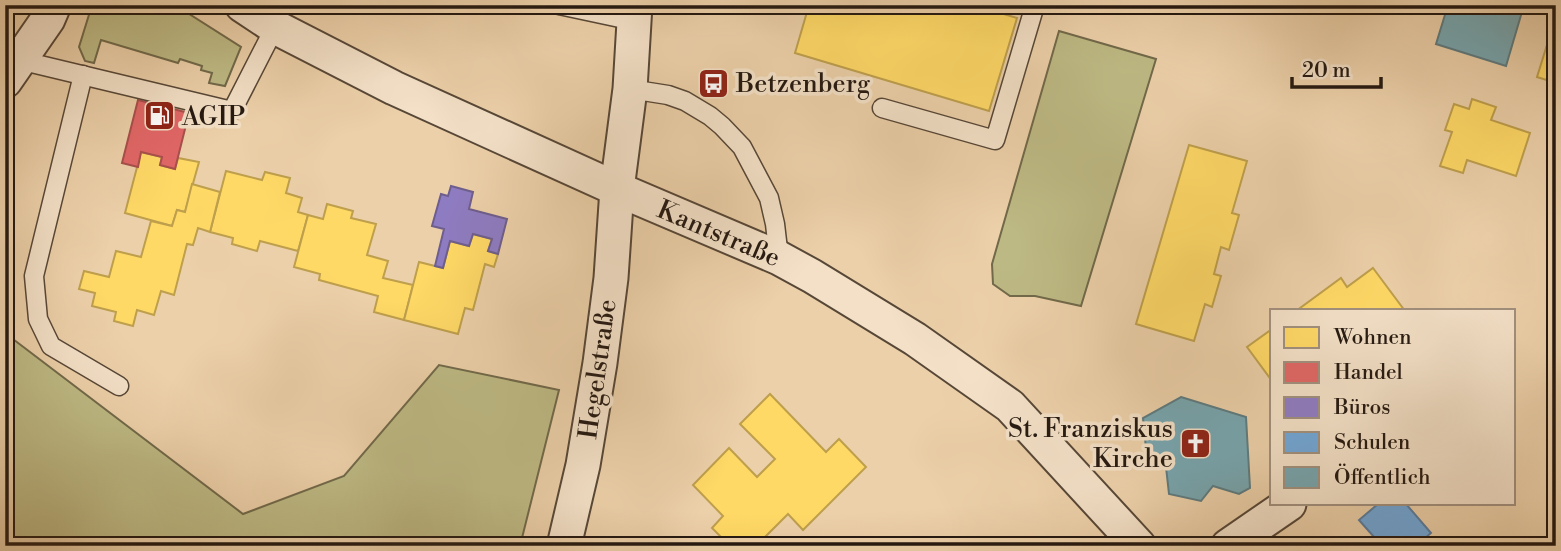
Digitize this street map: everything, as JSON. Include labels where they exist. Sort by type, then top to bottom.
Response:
[{"type":"street","points":[[12,71],[48,19],[54,5]]},
{"type":"street","name":"Kantstraße","points":[[242,5],[275,27],[394,88],[617,189],[779,258],[915,339],[1010,406],[1139,546]]},
{"type":"street","name":"Hegelstraße","points":[[564,546],[583,465],[600,363],[611,278],[634,13]]},
{"type":"street","points":[[1228,546],[1288,505]]},
{"type":"lane","points":[[559,5],[634,13]]},
{"type":"lane","points":[[883,108],[995,139],[1035,5]]},
{"type":"lane","points":[[12,71],[83,75],[232,111],[275,27]]},
{"type":"lane","points":[[83,75],[34,276],[38,319],[51,346],[119,386]]},
{"type":"lane","points":[[629,89],[668,95],[685,101],[710,116],[742,147],[769,198],[779,258]]},
{"type":"shaded area","points":[[92,5],[175,5],[241,47],[225,86],[209,83],[212,73],[201,70],[202,66],[180,59],[178,63],[101,40],[94,63],[85,61],[79,47]]},
{"type":"shaded area","points":[[1059,31],[1156,59],[1081,306],[1035,296],[1010,296],[993,284],[992,264]]},
{"type":"shaded area","points":[[5,333],[243,514],[344,476],[439,365],[559,390],[520,546],[20,546],[5,527]]},
{"type":"building: Wohnen","points":[[809,5],[974,5],[1017,18],[989,111],[795,53]]},
{"type":"building: Wohnen","points":[[1551,32],[1556,33],[1556,83],[1537,77]]},
{"type":"building: Wohnen","points":[[1472,99],[1496,107],[1491,120],[1530,133],[1516,176],[1467,160],[1463,173],[1440,166],[1452,132],[1445,130],[1454,104],[1469,109]]},
{"type":"building: Wohnen","points":[[1189,145],[1247,161],[1232,213],[1239,215],[1229,250],[1221,247],[1214,274],[1221,276],[1212,307],[1205,304],[1194,341],[1136,324]]},
{"type":"building: Wohnen","points":[[141,152],[162,157],[160,165],[175,169],[178,158],[199,162],[185,212],[177,210],[172,226],[125,213]]},
{"type":"building: Wohnen","points":[[226,171],[262,180],[265,172],[290,178],[286,193],[302,198],[298,212],[308,215],[298,251],[260,241],[257,251],[232,244],[233,238],[210,232]]},
{"type":"building: Wohnen","points":[[192,184],[220,192],[210,232],[198,228],[193,245],[187,244],[174,295],[161,291],[154,315],[137,310],[133,326],[114,321],[116,312],[92,306],[95,293],[79,289],[84,271],[109,277],[116,251],[141,257],[151,221],[172,226],[177,210],[185,212]]},
{"type":"building: Wohnen","points":[[327,204],[353,211],[351,218],[376,224],[367,255],[388,261],[383,278],[413,285],[404,320],[374,312],[378,296],[319,280],[320,274],[294,267],[308,215],[323,219]]},
{"type":"building: Wohnen","points":[[473,234],[492,239],[488,251],[498,254],[494,267],[485,264],[473,310],[465,308],[458,334],[404,320],[419,262],[443,268],[450,241],[469,246]]},
{"type":"building: Wohnen","points":[[1373,268],[1404,309],[1299,309],[1341,278],[1347,287]]},
{"type":"building: Wohnen","points":[[1270,330],[1270,378],[1247,347]]},
{"type":"building: Wohnen","points":[[770,394],[826,452],[839,439],[866,467],[803,530],[788,514],[756,546],[730,546],[712,528],[723,516],[693,485],[729,448],[757,477],[775,459],[740,424]]},
{"type":"building: Handel","points":[[138,100],[189,113],[175,169],[160,165],[162,157],[141,152],[138,167],[122,163]]},
{"type":"building: Büros","points":[[451,186],[473,192],[469,209],[507,219],[498,254],[488,251],[492,239],[473,234],[469,246],[450,241],[443,268],[435,266],[444,229],[432,226],[441,194],[448,196]]},
{"type":"building: Schulen","points":[[1377,505],[1407,505],[1431,533],[1416,546],[1382,546],[1359,520]]},
{"type":"building: Öffentlich","points":[[1448,5],[1524,5],[1506,66],[1436,44]]},
{"type":"building: Öffentlich","name":"St. Franziskus Kirche","points":[[1181,397],[1246,417],[1250,488],[1239,494],[1213,486],[1201,501],[1169,494],[1166,467],[1148,469],[1143,418]]},
{"type":"place","name":"Betzenberg","points":[[713,83]]},
{"type":"place","name":"AGIP","points":[[159,116]]},
{"type":"place","name":"St. Franziskus Kirche","points":[[1196,443]]}]
